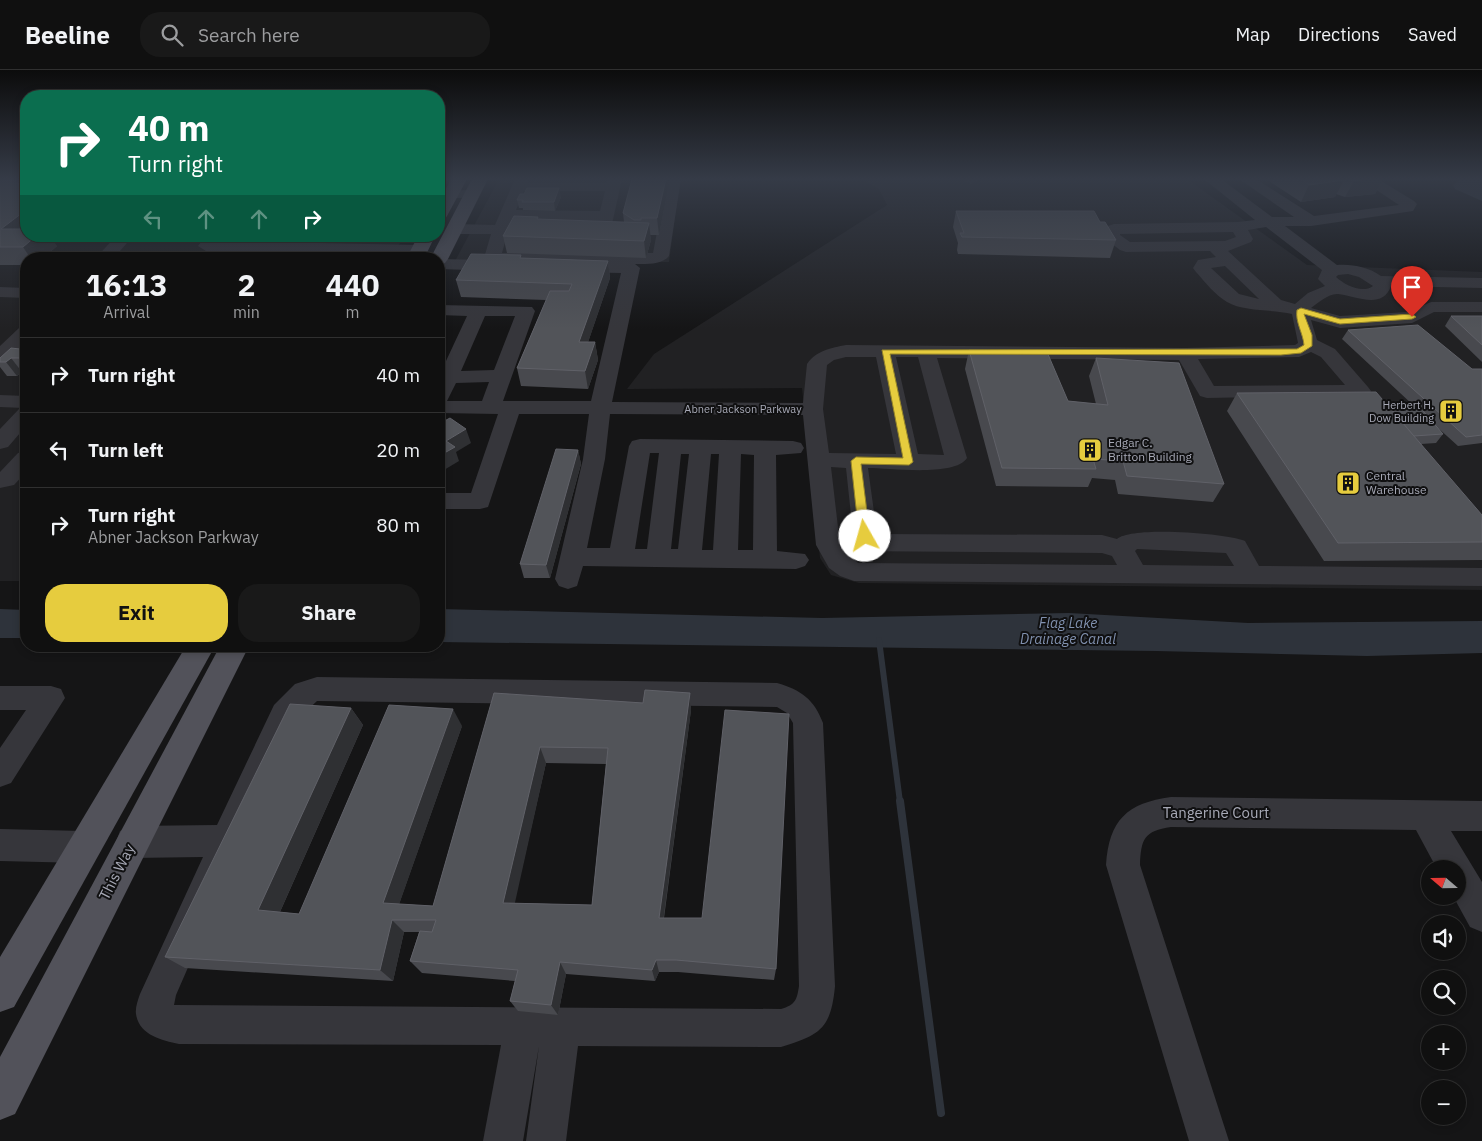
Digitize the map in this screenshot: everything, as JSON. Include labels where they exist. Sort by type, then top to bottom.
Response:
[{"type":"main road","points":[[442,252],[454,229]]},
{"type":"main road","points":[[0,993],[197,652]]},
{"type":"main road","name":"This Way","points":[[0,1099],[232,652]]},
{"type":"street","points":[[502,229],[492,258],[652,259],[661,256],[666,229]]},
{"type":"street","points":[[530,229],[604,229]]},
{"type":"street","points":[[1115,229],[1111,237],[1126,247],[1227,246],[1245,239],[1239,229]]},
{"type":"street","points":[[1278,229],[1336,278]]},
{"type":"street","points":[[110,252],[119,242]]},
{"type":"street","points":[[210,242],[206,246],[249,242],[421,248]]},
{"type":"street","points":[[1214,246],[1275,304]]},
{"type":"street","points":[[1228,260],[1204,264],[1202,268],[1230,297],[1240,302],[1275,304],[1340,322],[1412,317],[1431,307],[1482,307]]},
{"type":"street","points":[[445,264],[631,268],[600,408],[594,459],[570,568],[620,558],[796,560]]},
{"type":"street","points":[[1185,354],[1207,392],[1361,391],[1328,353],[1308,343],[1308,335],[1300,317],[1302,307],[1336,278],[1357,270],[1379,281],[1482,283]]},
{"type":"street","points":[[0,292],[20,293]]},
{"type":"street","points":[[445,310],[526,311],[502,376],[501,407],[480,501],[445,500]]},
{"type":"street","points":[[445,384],[478,311]]},
{"type":"street","points":[[0,333],[20,332]]},
{"type":"street","points":[[0,356],[20,338]]},
{"type":"street","name":"Abner Jackson Parkway","points":[[445,407],[812,409],[817,364],[821,359],[830,354],[846,351],[1185,354],[1298,352],[1308,346],[1308,343]]},
{"type":"street","points":[[885,352],[909,462]]},
{"type":"street","points":[[818,460],[946,462],[956,458],[926,352]]},
{"type":"street","points":[[448,377],[502,376]]},
{"type":"street","points":[[1,402],[20,402]]},
{"type":"street","points":[[812,409],[827,543],[832,556],[840,565],[854,572],[1482,577]]},
{"type":"street","points":[[0,442],[20,420]]},
{"type":"street","points":[[620,558],[640,446],[793,448]]},
{"type":"street","points":[[658,558],[671,447]]},
{"type":"street","points":[[725,559],[730,447]]},
{"type":"street","points":[[765,448],[765,559]]},
{"type":"street","points":[[856,461],[865,536],[862,543]]},
{"type":"street","points":[[0,480],[6,480],[20,465]]},
{"type":"street","points":[[1121,549],[1130,541],[1140,540],[1229,544],[1236,547],[1252,575]]},
{"type":"street","points":[[827,543],[1102,544],[1121,549],[1135,574]]},
{"type":"street","points":[[317,689],[776,695],[789,698],[799,704],[805,711],[808,723],[817,986],[815,1006],[806,1020],[781,1028],[179,1025],[163,1022],[154,1013],[158,994],[226,841],[284,714],[305,692],[317,689]]},
{"type":"street","points":[[0,698],[51,698],[0,773]]},
{"type":"street","name":"Tangerine Court","points":[[1209,1141],[1123,865],[1123,847],[1129,832],[1139,821],[1146,817],[1171,812],[1482,816]]},
{"type":"street","points":[[1424,815],[1450,860]]},
{"type":"street","points":[[132,842],[226,841]]},
{"type":"street","points":[[0,845],[83,847]]},
{"type":"street","points":[[1466,887],[1482,915]]},
{"type":"street","points":[[503,1141],[523,1027]]},
{"type":"street","points":[[546,1141],[561,1027]]},
{"type":"lane","points":[[689,558],[701,447]]},
{"type":"shaded area","points":[[0,229],[20,229],[20,242],[401,242],[395,252],[20,252],[20,581],[0,581]]},
{"type":"shaded area","points":[[472,229],[673,229],[669,262],[455,261]]},
{"type":"shaded area","points":[[850,229],[1257,229],[1307,265],[1482,272],[1482,590],[859,583],[831,575],[820,558],[802,388],[627,389],[654,354]]},
{"type":"water","points":[[0,609],[20,610],[20,638],[0,638]]},
{"type":"water","name":"Flag Lake Drainage Canal","points":[[445,609],[822,618],[1069,613],[1248,623],[1482,621],[1482,653],[1367,656],[1156,651],[445,642]]},
{"type":"building","points":[[0,229],[20,229],[20,242],[29,242],[23,247],[0,247]]},
{"type":"building","points":[[507,229],[647,229],[644,241],[503,236]]},
{"type":"building","points":[[963,229],[1109,229],[1116,240],[962,237],[960,233],[964,233]]},
{"type":"building","points":[[471,254],[521,255],[520,258],[608,261],[579,342],[595,342],[585,371],[517,368],[550,291],[569,291],[572,284],[456,280]]},
{"type":"building","points":[[1451,316],[1482,316],[1482,345]]},
{"type":"building","name":"Herbert H. Dow Building","points":[[1418,325],[1472,369],[1482,369],[1482,435],[1466,437],[1348,330]]},
{"type":"building","points":[[11,348],[20,349],[20,358],[11,358],[6,362],[0,362],[0,358]]},
{"type":"building","name":"Edgar C. Britton Building","points":[[969,350],[1047,352],[1068,401],[1108,405],[1096,358],[1179,363],[1224,484],[1127,476],[1123,461],[1093,459],[1096,469],[1002,468]]},
{"type":"building","name":"Central Warehouse","points":[[1376,392],[1482,515],[1482,542],[1338,543],[1237,393]]},
{"type":"building","points":[[1387,404],[1418,405],[1443,434],[1414,436]]},
{"type":"building","points":[[450,418],[466,429],[446,441],[455,447],[445,453],[445,421]]},
{"type":"building","points":[[556,449],[578,450],[546,565],[520,564]]},
{"type":"building","points":[[645,690],[690,693],[659,918],[702,918],[725,710],[789,714],[776,969],[676,960],[656,960],[652,970],[560,962],[551,1005],[510,1001],[518,970],[410,961],[420,931],[432,932],[436,920],[392,920],[380,970],[165,957],[290,704],[351,708],[258,910],[299,914],[389,705],[453,709],[383,903],[433,906],[494,693],[643,703]],"holes":[[[540,747],[608,748],[592,905],[503,903]]]},
{"type":"waterway","points":[[879,640],[900,802]]},
{"type":"waterway","points":[[900,801],[941,1113]]},
{"type":"place","name":"Herbert H. Dow Building","points":[[1451,411]]},
{"type":"place","name":"Edgar C. Britton Building","points":[[1090,450]]},
{"type":"place","name":"Central Warehouse","points":[[1348,483]]},
{"type":"route","points":[[865,536],[856,461],[909,462],[885,352],[1185,354],[1298,352],[1308,346],[1308,335],[1300,317],[1301,310],[1340,322],[1412,317]]}]
